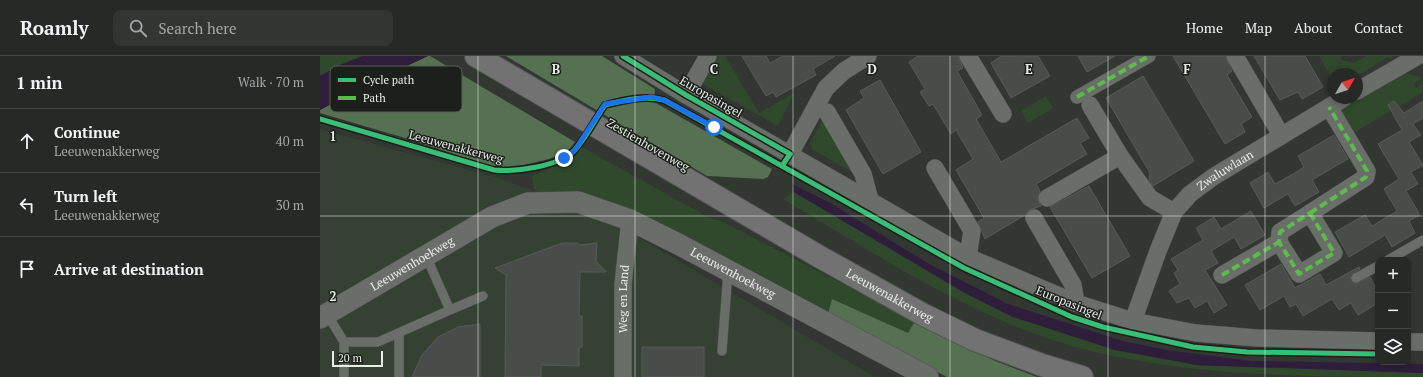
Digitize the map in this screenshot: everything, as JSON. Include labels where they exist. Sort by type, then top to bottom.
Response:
[{"type":"main road","name":"Zestienhovenweg","points":[[476,56],[707,191]]},
{"type":"main road","name":"Leeuwenakkerweg","points":[[707,191],[930,318],[976,340],[1042,365],[1082,377]]},
{"type":"street","name":"Europasingel","points":[[623,56],[686,95],[968,257],[1076,303],[1133,321],[1196,333],[1257,338],[1375,341]]},
{"type":"street","points":[[686,95],[708,56]]},
{"type":"street","points":[[790,154],[826,88],[844,71],[868,56]]},
{"type":"street","points":[[968,56],[1003,114]]},
{"type":"street","points":[[1150,56],[1083,101],[1150,198],[1174,212]]},
{"type":"street","points":[[1234,56],[1281,135]]},
{"type":"street","points":[[1363,88],[1419,56],[1423,61]]},
{"type":"street","name":"Zwaluwlaan","points":[[1133,321],[1158,251],[1174,212],[1190,194],[1213,177],[1334,104]]},
{"type":"street","points":[[1310,213],[1334,253],[1299,274],[1279,242],[1280,232],[1366,177],[1367,171],[1329,107]]},
{"type":"street","points":[[827,112],[863,174],[870,200]]},
{"type":"street","points":[[1047,198],[1120,156]]},
{"type":"street","points":[[935,168],[972,231],[968,257]]},
{"type":"street","name":"Leeuwenhoekweg","points":[[324,316],[492,217],[528,203],[578,202],[630,220],[928,377]]},
{"type":"street","name":"Europasingel","points":[[1034,218],[1073,285],[1076,303]]},
{"type":"street","name":"Weg en Land","points":[[623,377],[623,284],[630,220]]},
{"type":"street","points":[[1222,275],[1279,242]]},
{"type":"street","points":[[1411,342],[1423,342]]},
{"type":"lane","points":[[1393,257],[1423,240]]},
{"type":"lane","points":[[426,256],[450,310]]},
{"type":"lane","points":[[1356,278],[1375,268]]},
{"type":"lane","points":[[722,351],[728,271]]},
{"type":"lane","points":[[344,342],[378,342],[400,334],[483,296]]},
{"type":"lane","points":[[324,316],[344,342],[344,377]]},
{"type":"lane","points":[[399,377],[400,334]]},
{"type":"shaded area","points":[[363,56],[428,56],[407,66],[338,66]]},
{"type":"shaded area","points":[[330,70],[330,104],[320,110],[320,76]]},
{"type":"shaded area","points":[[320,129],[501,179],[604,217],[875,377],[320,377]]},
{"type":"shaded area","points":[[792,184],[830,203],[929,264],[1008,304],[1122,341],[1167,350],[1251,361],[1375,363],[1375,365],[1423,364],[1423,373],[1196,365],[1115,350],[1013,317],[965,293],[794,192]]},
{"type":"green space","points":[[320,56],[363,56],[338,66],[330,66],[330,70],[320,76]]},
{"type":"green space","points":[[430,56],[447,66],[407,66]]},
{"type":"green space","points":[[506,56],[602,56],[655,89],[654,102],[772,169],[768,177],[763,179],[707,176]]},
{"type":"green space","points":[[718,56],[725,56],[759,113],[794,93],[778,126],[699,82],[712,61]]},
{"type":"green space","points":[[1319,56],[1340,56],[1342,60],[1354,63],[1366,56],[1393,56],[1391,59],[1388,57],[1363,72],[1363,68],[1327,68],[1327,70]]},
{"type":"green space","points":[[1403,72],[1420,77],[1421,79],[1413,84],[1416,88],[1422,84],[1420,82],[1422,81],[1423,92],[1352,134],[1339,111],[1350,104],[1363,104],[1363,96]]},
{"type":"green space","points":[[462,75],[575,142],[566,153],[549,159],[520,166],[497,168],[405,138],[320,113],[320,110],[330,104],[330,112],[462,112]]},
{"type":"green space","points":[[1046,96],[1053,108],[1028,123],[1021,111]]},
{"type":"green space","points":[[825,116],[859,176],[813,150],[810,143]]},
{"type":"green space","points":[[582,147],[708,217],[721,221],[915,321],[908,333],[832,299],[828,314],[538,193],[534,188],[532,176],[572,158]]},
{"type":"green space","points":[[794,192],[965,293],[1013,317],[1196,365],[1423,373],[1423,377],[1334,377],[1246,373],[1158,364],[1071,346],[995,318],[922,282],[783,199]]},
{"type":"green space","points":[[832,299],[908,333],[915,321],[993,360],[1037,377],[947,377],[828,314]]},
{"type":"building","points":[[742,56],[766,56],[770,63],[783,56],[835,56],[813,69],[816,75],[776,97],[773,92],[766,96]]},
{"type":"building","points":[[918,56],[958,56],[963,68],[957,71],[982,115],[976,119],[1001,162],[1077,118],[1089,138],[1080,143],[1087,154],[1036,184],[1040,191],[1037,198],[1041,206],[1029,210],[1025,215],[985,239],[978,222],[984,218],[956,170],[973,159],[956,130],[951,134],[933,104],[929,106],[920,92],[925,89],[909,62]]},
{"type":"building","points":[[1001,56],[1038,56],[1050,76],[1011,98],[991,63]]},
{"type":"building","points":[[1078,56],[1115,56],[1087,72]]},
{"type":"building","points":[[1173,56],[1225,56],[1232,71],[1227,75],[1252,117],[1241,124],[1245,132],[1225,144]]},
{"type":"building","points":[[1254,56],[1305,56],[1323,87],[1302,99],[1298,92],[1280,100]]},
{"type":"building","points":[[1143,76],[1194,161],[1153,186],[1149,180],[1150,173],[1106,98]]},
{"type":"building","points":[[880,80],[921,152],[883,174],[846,110],[864,98],[860,91]]},
{"type":"building","points":[[1394,101],[1404,113],[1423,101],[1423,118],[1413,124],[1421,135],[1409,142],[1423,165],[1411,172],[1418,184],[1406,191],[1420,215],[1409,221],[1415,233],[1392,247],[1385,235],[1349,257],[1335,232],[1365,215],[1372,226],[1397,211],[1384,189],[1399,179],[1378,144],[1402,130],[1388,105]]},
{"type":"building","points":[[1334,135],[1348,159],[1312,180],[1319,192],[1295,206],[1288,194],[1264,208],[1250,183],[1268,172],[1275,184],[1293,174],[1304,167],[1298,156]]},
{"type":"building","points":[[1089,186],[1130,256],[1092,278],[1050,207]]},
{"type":"building","points":[[1251,211],[1265,235],[1241,249],[1234,237],[1211,251],[1218,263],[1205,270],[1227,305],[1214,313],[1207,301],[1195,308],[1189,298],[1177,303],[1169,291],[1180,284],[1174,273],[1178,270],[1171,259],[1203,240],[1196,228],[1214,217],[1221,229]]},
{"type":"building","points":[[562,243],[577,243],[580,245],[597,243],[596,261],[606,272],[580,272],[579,316],[582,316],[582,347],[579,347],[579,366],[541,365],[541,377],[505,377],[506,275],[495,268]]},
{"type":"building","points":[[1281,264],[1295,288],[1320,274],[1326,285],[1359,267],[1360,269],[1351,275],[1351,281],[1356,284],[1370,277],[1375,286],[1375,305],[1358,315],[1351,303],[1339,310],[1332,299],[1303,316],[1296,304],[1290,307],[1284,296],[1260,310],[1245,285]]},
{"type":"building","points":[[480,324],[480,377],[412,377],[422,355],[438,337],[458,327]]},
{"type":"building","points":[[642,347],[704,347],[704,377],[642,377]]},
{"type":"marked path","points":[[1077,97],[1149,56]]},
{"type":"marked path","points":[[1310,213],[1366,177],[1367,171],[1329,107]]},
{"type":"marked path","points":[[1310,213],[1334,253],[1299,274],[1279,242],[1280,232],[1310,213]]},
{"type":"marked path","points":[[1222,275],[1279,242]]},
{"type":"cycle path","points":[[623,56],[686,95],[790,154],[782,166]]},
{"type":"cycle path","points":[[320,119],[494,170],[513,170],[547,165],[567,156],[578,146],[605,105],[642,98],[664,100],[964,268],[1072,317],[1103,327],[1193,347],[1247,352],[1375,354]]},
{"type":"route","points":[[564,158],[575,150],[605,104],[651,97],[664,100],[714,127]]}]
